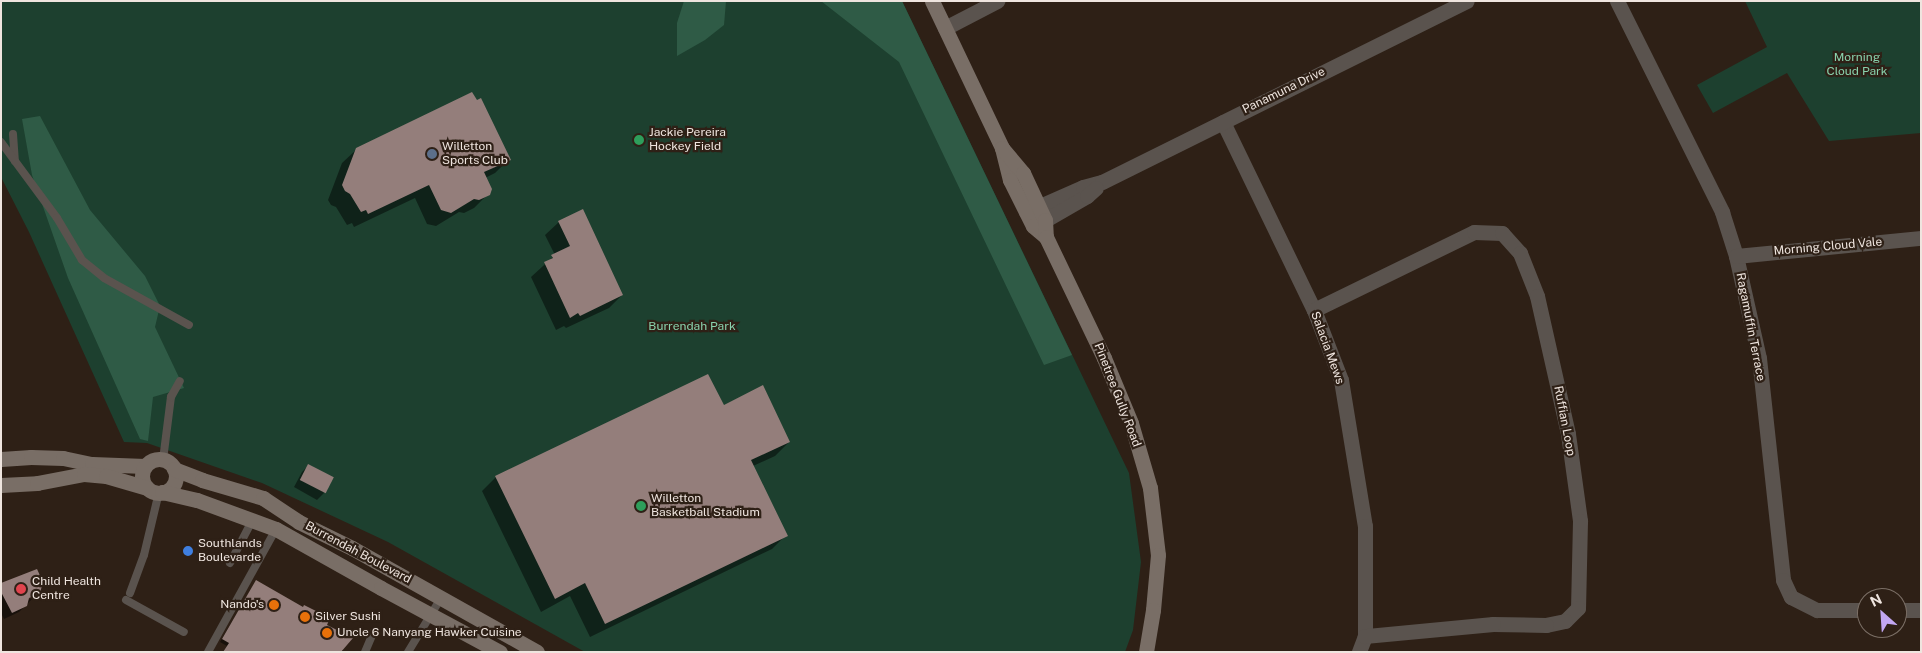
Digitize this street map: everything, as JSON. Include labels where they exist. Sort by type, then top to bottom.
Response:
[{"type":"main road","name":"Pinetree Gully Road","points":[[932,1],[1002,148],[1023,173],[1032,209],[1104,358],[1131,423],[1150,488],[1158,555],[1153,610],[1146,652]]},
{"type":"main road","points":[[1,459],[47,457],[92,464],[145,466],[154,460],[169,464],[174,483],[156,491],[142,479],[145,466]]},
{"type":"main road","name":"Burrendah Boulevard","points":[[169,464],[202,480],[263,498],[299,522],[352,548],[537,652]]},
{"type":"main road","name":"Burrendah Boulevard","points":[[1,485],[37,483],[84,474],[106,476],[129,484],[196,500],[253,519],[276,529],[500,652]]},
{"type":"street","points":[[945,28],[998,1]]},
{"type":"street","name":"Panamuna Drive","points":[[1032,209],[1083,187],[1102,182],[1467,1]]},
{"type":"street","name":"Ragamuffin Terrace","points":[[1618,1],[1722,212],[1736,256],[1759,358],[1783,580],[1791,597],[1817,610],[1857,610]]},
{"type":"street","name":"Salacia Mews","points":[[1223,122],[1314,310],[1341,380],[1365,526],[1365,636],[1359,652]]},
{"type":"street","name":"Panamuna Drive","points":[[1039,223],[1088,196],[1102,182]]},
{"type":"street","name":"Ruffian Loop","points":[[1314,310],[1474,232],[1502,233],[1520,253],[1537,296],[1568,434],[1580,521],[1578,608],[1565,621],[1546,625],[1494,624],[1365,636]]},
{"type":"street","name":"Morning Cloud Vale","points":[[1736,256],[1921,238]]},
{"type":"street","points":[[1907,610],[1921,610]]},
{"type":"lane","points":[[13,134],[15,161]]},
{"type":"lane","points":[[1,142],[57,218],[82,260],[104,278],[189,325]]},
{"type":"lane","points":[[169,464],[171,397],[180,381]]},
{"type":"lane","points":[[156,491],[142,562],[128,596],[147,612],[184,632]]},
{"type":"lane","points":[[230,563],[253,519]]},
{"type":"lane","points":[[208,652],[276,529]]},
{"type":"lane","points":[[408,652],[441,598]]},
{"type":"lane","points":[[365,652],[373,633]]},
{"type":"green space","name":"Burrendah Park","points":[[1,1],[902,1],[1129,473],[1141,562],[1133,630],[1125,652],[585,652],[388,542],[262,483],[147,443],[124,442],[29,232],[1,177]]},
{"type":"green space","points":[[684,1],[726,1],[724,25],[705,40],[677,56],[677,23]]},
{"type":"green space","points":[[821,1],[902,1],[1072,355],[1044,365],[899,62]]},
{"type":"green space","name":"Morning Cloud Park","points":[[1745,1],[1921,1],[1921,133],[1829,141],[1787,73],[1713,113],[1697,85],[1767,47]]},
{"type":"green space","points":[[40,116],[90,210],[145,276],[160,306],[155,327],[184,388],[153,397],[148,441],[140,439],[68,278],[32,175],[22,119]]},
{"type":"building","points":[[472,92],[477,100],[481,98],[511,160],[484,172],[492,189],[490,195],[479,200],[474,199],[451,213],[441,210],[429,185],[368,214],[366,210],[361,212],[342,185],[356,148]]},
{"type":"building","points":[[583,209],[623,295],[580,316],[578,313],[570,318],[544,262],[553,258],[551,255],[570,246],[558,221]]},
{"type":"building","name":"Willetton Basketball Stadium","points":[[708,374],[724,405],[763,385],[790,442],[751,460],[788,536],[605,624],[585,583],[555,599],[495,476]]},
{"type":"building","points":[[308,464],[334,477],[326,493],[300,480]]},
{"type":"building","name":"Child Health Centre","points":[[37,569],[43,582],[40,593],[29,598],[27,606],[12,613],[1,592],[1,583]]},
{"type":"building","points":[[256,580],[303,607],[304,605],[330,618],[327,625],[353,638],[341,652],[223,652],[229,643],[222,639]]},
{"type":"place","name":"Jackie Pereira Hockey Field","points":[[639,140]]},
{"type":"place","name":"Willetton Sports Club","points":[[432,154]]},
{"type":"place","name":"Willetton Basketball Stadium","points":[[641,506]]},
{"type":"place","name":"Southlands Boulevarde","points":[[188,551]]},
{"type":"place","name":"Child Health Centre","points":[[21,589]]},
{"type":"place","name":"Nando's","points":[[274,605]]},
{"type":"place","name":"Silver Sushi","points":[[305,617]]},
{"type":"place","name":"Uncle 6 Nanyang Hawker Cuisine","points":[[327,633]]}]
